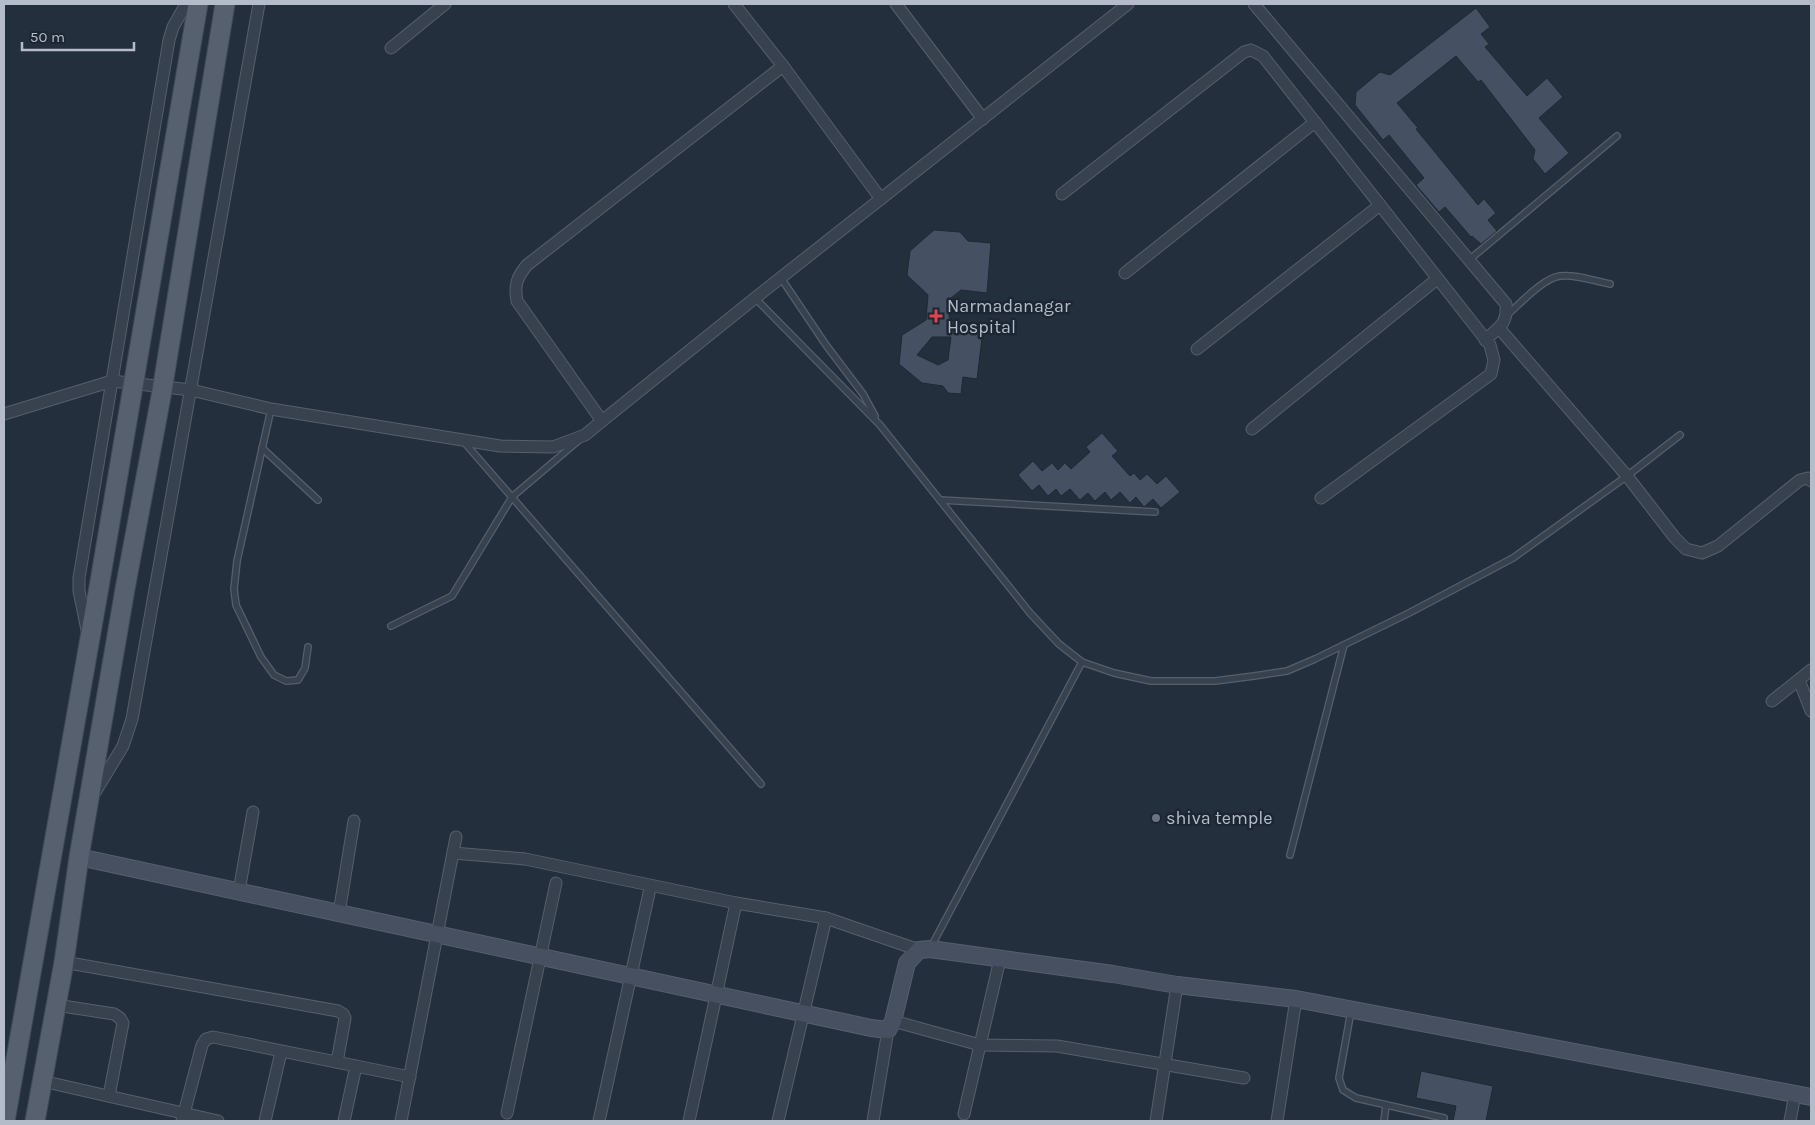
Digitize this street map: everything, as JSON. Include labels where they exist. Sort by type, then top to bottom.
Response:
[{"type":"main road","points":[[5,1121],[198,4]]},
{"type":"main road","points":[[35,1121],[64,962],[79,857],[125,589],[162,391],[226,4]]},
{"type":"main road","points":[[79,857],[871,1028],[891,1026],[907,963],[925,949],[1113,974],[1177,985],[1296,999],[1811,1097]]},
{"type":"street","points":[[89,639],[79,585],[169,40],[173,27],[186,4]]},
{"type":"street","points":[[88,804],[123,746],[130,727],[259,4]]},
{"type":"street","points":[[391,48],[445,4]]},
{"type":"street","points":[[734,4],[783,66],[881,199]]},
{"type":"street","points":[[896,4],[983,119]]},
{"type":"street","points":[[4,414],[112,381],[191,390],[271,409],[500,446],[553,447],[585,435],[755,298],[1128,4]]},
{"type":"street","points":[[1254,4],[1506,304],[1507,315],[1505,322],[1485,340]]},
{"type":"street","points":[[1062,194],[1244,52],[1251,50],[1263,56],[1490,345],[1494,360],[1491,374],[1320,498]]},
{"type":"street","points":[[602,421],[517,301],[515,289],[518,276],[527,266],[783,66]]},
{"type":"street","points":[[1125,273],[1315,122]]},
{"type":"street","points":[[1197,349],[1380,205]]},
{"type":"street","points":[[1252,429],[1437,279]]},
{"type":"street","points":[[1499,328],[1627,476],[1675,538],[1686,549],[1702,553],[1718,546],[1800,480],[1810,478]]},
{"type":"street","points":[[1772,701],[1811,670]]},
{"type":"street","points":[[1800,680],[1811,711]]},
{"type":"street","points":[[239,892],[253,812]]},
{"type":"street","points":[[338,913],[354,821]]},
{"type":"street","points":[[402,1121],[456,837]]},
{"type":"street","points":[[453,853],[525,859],[736,903],[826,918],[925,949]]},
{"type":"street","points":[[507,1113],[556,883]]},
{"type":"street","points":[[599,1121],[649,893]]},
{"type":"street","points":[[689,1121],[736,903]]},
{"type":"street","points":[[778,1121],[826,918]]},
{"type":"street","points":[[964,1114],[1000,959]]},
{"type":"street","points":[[64,962],[338,1011],[345,1018],[337,1062]]},
{"type":"street","points":[[1156,1121],[1177,985]]},
{"type":"street","points":[[1277,1121],[1296,999]]},
{"type":"street","points":[[56,1005],[114,1014],[123,1022],[109,1096]]},
{"type":"street","points":[[874,1121],[891,1026],[980,1045],[1057,1046],[1244,1078]]},
{"type":"street","points":[[183,1117],[202,1045],[206,1039],[213,1037],[281,1052],[410,1076]]},
{"type":"street","points":[[265,1121],[281,1052]]},
{"type":"street","points":[[344,1121],[356,1066]]},
{"type":"street","points":[[42,1081],[109,1096],[183,1117],[218,1121]]},
{"type":"street","points":[[1790,1121],[1795,1094]]},
{"type":"lane","points":[[1470,260],[1617,136]]},
{"type":"lane","points":[[1507,315],[1547,280],[1559,276],[1571,276],[1610,284]]},
{"type":"lane","points":[[781,278],[826,345],[863,394],[880,425]]},
{"type":"lane","points":[[755,298],[880,425],[1030,613],[1059,644],[1082,662],[1114,673],[1151,681],[1215,681],[1286,671],[1344,645],[1512,558],[1627,476],[1680,435]]},
{"type":"lane","points":[[271,409],[237,561],[234,589],[236,605],[261,657],[274,675],[286,681],[298,680],[305,668],[308,647]]},
{"type":"lane","points":[[391,626],[452,596],[512,497],[585,435]]},
{"type":"lane","points":[[463,440],[761,784]]},
{"type":"lane","points":[[262,448],[318,500]]},
{"type":"lane","points":[[940,500],[1155,512]]},
{"type":"lane","points":[[1290,855],[1344,645]]},
{"type":"lane","points":[[925,949],[1082,662]]},
{"type":"lane","points":[[1351,1010],[1340,1078],[1343,1090],[1356,1098],[1444,1118]]},
{"type":"lane","points":[[1384,1121],[1386,1105]]},
{"type":"building","points":[[1476,8],[1490,27],[1481,34],[1489,44],[1485,47],[1527,96],[1547,78],[1563,97],[1539,118],[1569,153],[1545,174],[1533,159],[1535,150],[1481,80],[1478,82],[1456,56],[1397,103],[1478,205],[1484,199],[1496,213],[1488,220],[1497,231],[1481,244],[1471,237],[1445,207],[1439,212],[1416,185],[1424,178],[1389,135],[1383,140],[1355,105],[1356,92],[1380,72],[1390,75]]},
{"type":"building","points":[[934,230],[960,232],[968,241],[991,243],[987,293],[961,290],[951,298],[949,317],[959,327],[983,330],[977,379],[963,377],[961,394],[948,393],[943,386],[922,383],[899,364],[902,335],[926,320],[928,295],[907,275],[910,251]],"holes":[[[932,337],[951,337],[948,360],[938,365],[917,355]]]},
{"type":"building","points":[[1102,433],[1118,451],[1112,456],[1130,476],[1134,473],[1140,480],[1147,474],[1157,484],[1166,476],[1180,492],[1161,508],[1153,499],[1144,507],[1136,497],[1130,503],[1120,492],[1111,500],[1105,492],[1095,501],[1088,493],[1080,500],[1070,489],[1061,496],[1056,489],[1048,496],[1039,485],[1032,491],[1018,475],[1033,461],[1042,471],[1052,463],[1058,470],[1065,463],[1071,469],[1090,452],[1086,447]]},
{"type":"building","points":[[1421,1071],[1493,1086],[1486,1121],[1453,1121],[1456,1106],[1416,1098]]},
{"type":"place","name":"Narmadanagar Hospital","points":[[936,316]]},
{"type":"place","name":"shiva temple","points":[[1156,818]]}]
